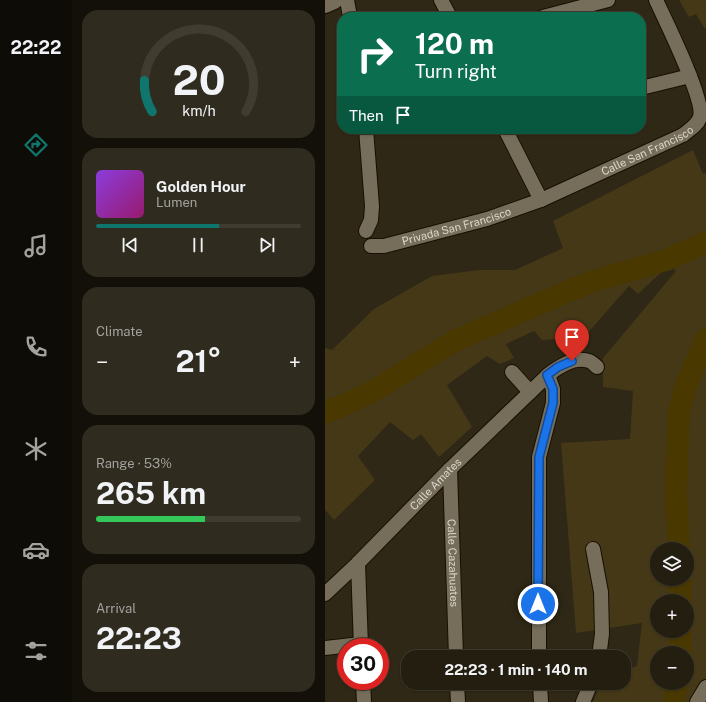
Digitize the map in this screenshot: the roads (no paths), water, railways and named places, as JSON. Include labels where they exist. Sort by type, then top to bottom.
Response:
[{"type":"street","points":[[325,4],[334,0]]},
{"type":"street","points":[[347,0],[349,12]]},
{"type":"street","points":[[441,0],[447,12]]},
{"type":"street","points":[[562,12],[608,0]]},
{"type":"street","name":"Calle San Francisco","points":[[541,200],[683,134],[693,127],[700,118],[701,108],[699,98],[656,0]]},
{"type":"street","points":[[646,87],[690,76]]},
{"type":"street","points":[[366,134],[372,206],[371,220],[366,231]]},
{"type":"street","points":[[508,134],[541,200]]},
{"type":"street","name":"Privada San Francisco","points":[[371,246],[384,246],[487,219],[541,200]]},
{"type":"street","name":"Calle Amates","points":[[325,594],[358,563],[450,469],[547,375],[558,367],[572,361],[588,361],[597,367]]},
{"type":"street","points":[[512,372],[530,392]]},
{"type":"street","points":[[539,650],[539,457],[553,403],[553,389],[547,375]]},
{"type":"street","name":"Calle Cazahuates","points":[[450,469],[456,650]]},
{"type":"street","points":[[593,549],[601,592],[602,634],[600,650]]},
{"type":"street","points":[[358,563],[361,638]]},
{"type":"street","points":[[325,648],[337,647]]},
{"type":"street","points":[[697,702],[706,687]]},
{"type":"street","points":[[363,690],[364,702]]},
{"type":"street","points":[[457,690],[457,702]]},
{"type":"street","points":[[540,690],[541,702]]},
{"type":"street","points":[[583,702],[588,690]]},
{"type":"waterway","points":[[325,413],[372,392],[454,341],[590,282],[666,260],[706,242]]},
{"type":"waterway","points":[[679,542],[676,492],[679,411],[686,385],[706,339]]},
{"type":"waterway","points":[[680,586],[680,594]]},
{"type":"waterway","points":[[680,638],[680,646]]},
{"type":"waterway","points":[[674,702],[676,690]]}]
